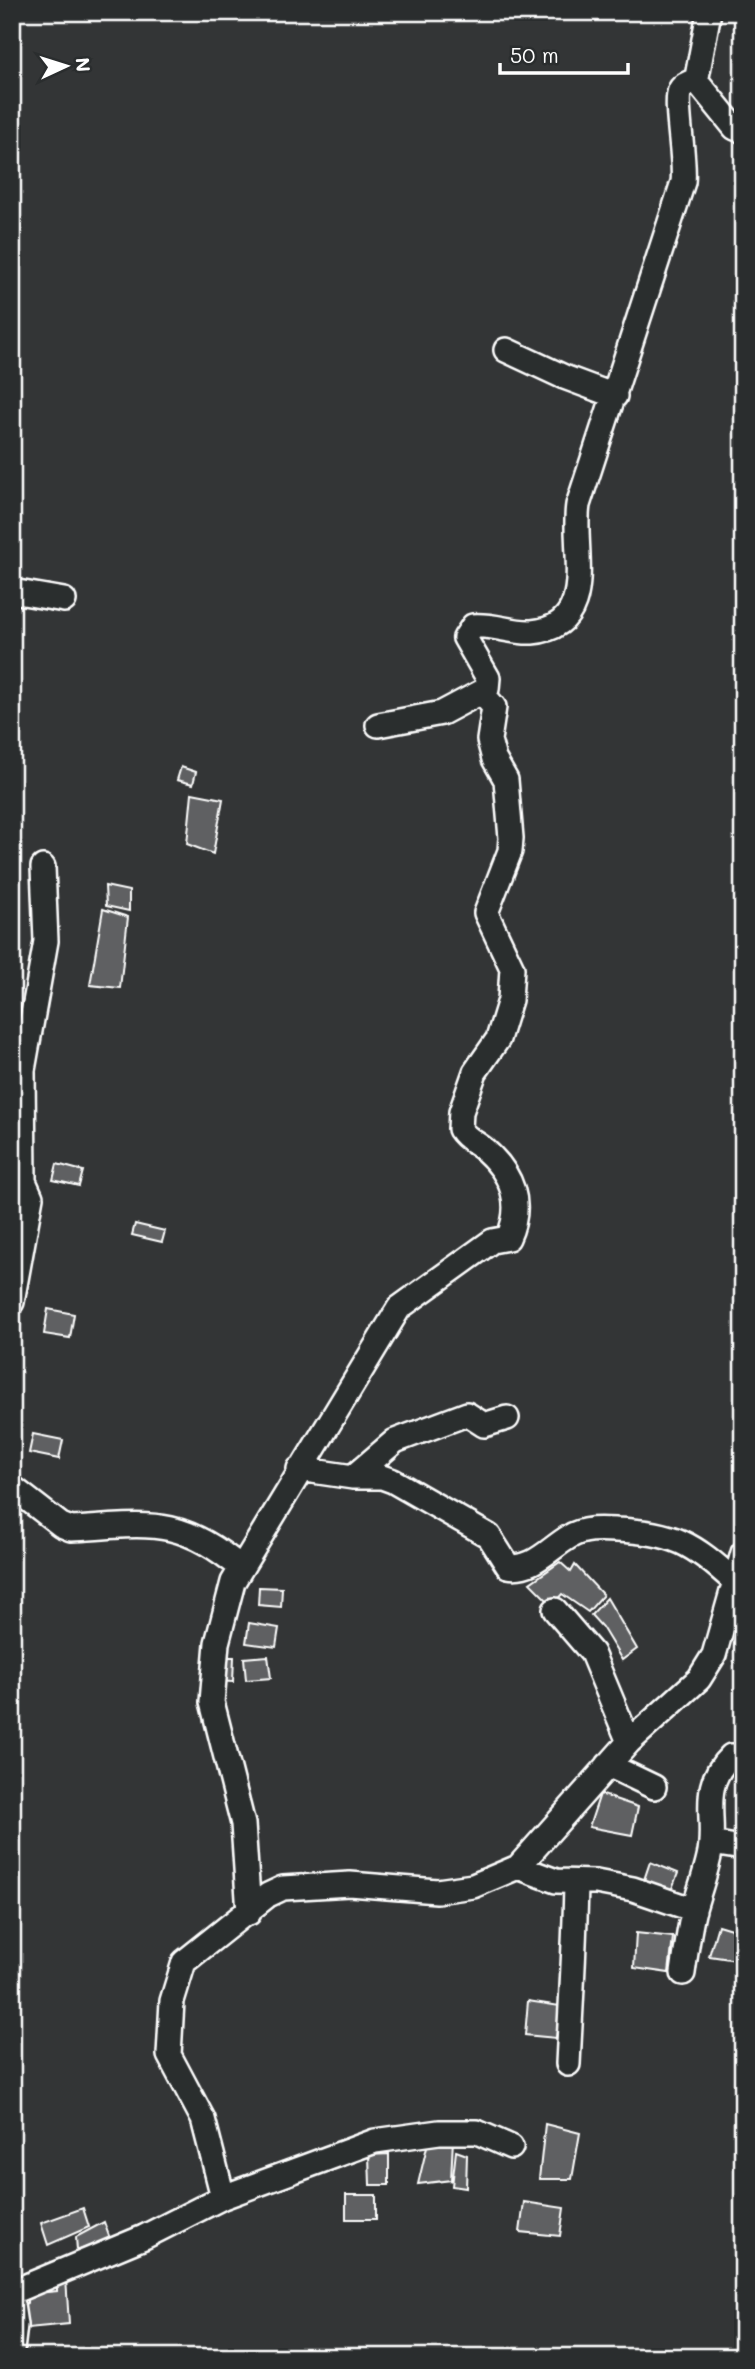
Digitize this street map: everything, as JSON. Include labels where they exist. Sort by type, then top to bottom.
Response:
[{"type":"street","points":[[709,12],[696,80],[735,128],[743,131]]},
{"type":"street","points":[[378,725],[442,713],[487,689],[488,678],[465,638],[467,631],[473,626],[487,625],[531,632],[547,629],[561,622],[573,606],[579,588],[575,524],[578,505],[683,182],[685,159],[678,95],[684,85],[696,80]]},
{"type":"street","points":[[506,349],[564,377],[615,396]]},
{"type":"street","points":[[12,591],[64,600]]},
{"type":"street","points":[[249,1913],[243,1824],[212,1702],[217,1643],[233,1582],[299,1469],[399,1308],[492,1241],[509,1238],[513,1229],[516,1192],[505,1169],[460,1129],[461,1112],[475,1072],[498,1039],[512,986],[512,968],[486,914],[510,851],[511,838],[506,780],[490,748],[494,707],[482,693]]},
{"type":"street","points":[[12,1302],[31,1197],[24,1181],[23,1070],[46,941],[43,867]]},
{"type":"street","points":[[353,1477],[395,1441],[442,1421],[467,1414],[484,1424],[508,1418]]},
{"type":"street","points":[[299,1469],[353,1477],[382,1476],[393,1480],[489,1536],[508,1566],[524,1567],[570,1536],[584,1530],[640,1531],[670,1535],[697,1549],[735,1582]]},
{"type":"street","points":[[12,1487],[61,1525],[71,1529],[145,1524],[189,1533],[213,1544],[241,1568]]},
{"type":"street","points":[[223,2197],[203,2119],[173,2066],[168,2045],[173,2001],[184,1962],[249,1913],[268,1895],[283,1888],[351,1884],[437,1891],[473,1886],[518,1867],[629,1742],[699,1679],[713,1655],[743,1553]]},
{"type":"street","points":[[555,1610],[592,1653],[629,1742]]},
{"type":"street","points":[[682,1973],[711,1843],[708,1803],[721,1766],[731,1756],[743,1756]]},
{"type":"street","points":[[608,1765],[654,1787]]},
{"type":"street","points":[[711,1843],[743,1848]]},
{"type":"street","points":[[518,1867],[556,1881],[596,1882],[634,1889],[694,1910]]},
{"type":"street","points":[[568,2064],[571,1993],[576,1962],[576,1882]]},
{"type":"street","points":[[12,2292],[144,2237],[223,2197],[375,2141],[439,2132],[477,2132],[510,2147]]},
{"type":"street","points":[[12,2305],[15,2325],[12,2350]]},
{"type":"building","points":[[181,767],[196,772],[193,784],[177,780]]},
{"type":"building","points":[[192,793],[223,799],[213,854],[187,844]]},
{"type":"building","points":[[105,886],[129,891],[129,911],[106,906]]},
{"type":"building","points":[[103,909],[128,917],[120,988],[90,985]]},
{"type":"building","points":[[57,1164],[83,1171],[79,1186],[53,1180]]},
{"type":"building","points":[[135,1224],[165,1231],[162,1242],[132,1235]]},
{"type":"building","points":[[48,1309],[74,1314],[70,1338],[44,1334]]},
{"type":"building","points":[[33,1434],[63,1440],[59,1459],[29,1453]]},
{"type":"building","points":[[560,1562],[571,1572],[575,1565],[603,1595],[588,1612],[562,1594],[552,1605],[530,1583]]},
{"type":"building","points":[[259,1587],[282,1588],[281,1607],[258,1605]]},
{"type":"building","points":[[607,1598],[637,1649],[622,1660],[602,1627],[591,1615]]},
{"type":"building","points":[[249,1623],[279,1628],[276,1647],[246,1643]]},
{"type":"building","points":[[268,1656],[271,1678],[246,1680],[244,1658]]},
{"type":"building","points":[[218,1657],[234,1657],[233,1682],[216,1681]]},
{"type":"building","points":[[600,1794],[638,1807],[632,1835],[589,1827]]},
{"type":"building","points":[[650,1862],[678,1873],[671,1891],[644,1880]]},
{"type":"building","points":[[718,1925],[741,1932],[737,1960],[709,1956]]},
{"type":"building","points":[[636,1933],[673,1937],[669,1973],[634,1968]]},
{"type":"building","points":[[528,2001],[560,2006],[556,2038],[525,2035]]},
{"type":"building","points":[[545,2124],[580,2133],[572,2179],[539,2179]]},
{"type":"building","points":[[429,2138],[453,2139],[451,2180],[418,2184]]},
{"type":"building","points":[[456,2151],[467,2155],[466,2188],[452,2186]]},
{"type":"building","points":[[389,2154],[389,2185],[370,2185],[369,2155]]},
{"type":"building","points":[[346,2195],[376,2195],[376,2219],[346,2219]]},
{"type":"building","points":[[524,2202],[564,2208],[560,2236],[520,2232]]},
{"type":"building","points":[[83,2208],[89,2227],[48,2245],[41,2223]]},
{"type":"building","points":[[104,2222],[110,2239],[77,2251],[76,2237]]},
{"type":"building","points":[[57,2278],[66,2278],[69,2324],[28,2328],[23,2306],[27,2304],[27,2294],[57,2291]]}]
